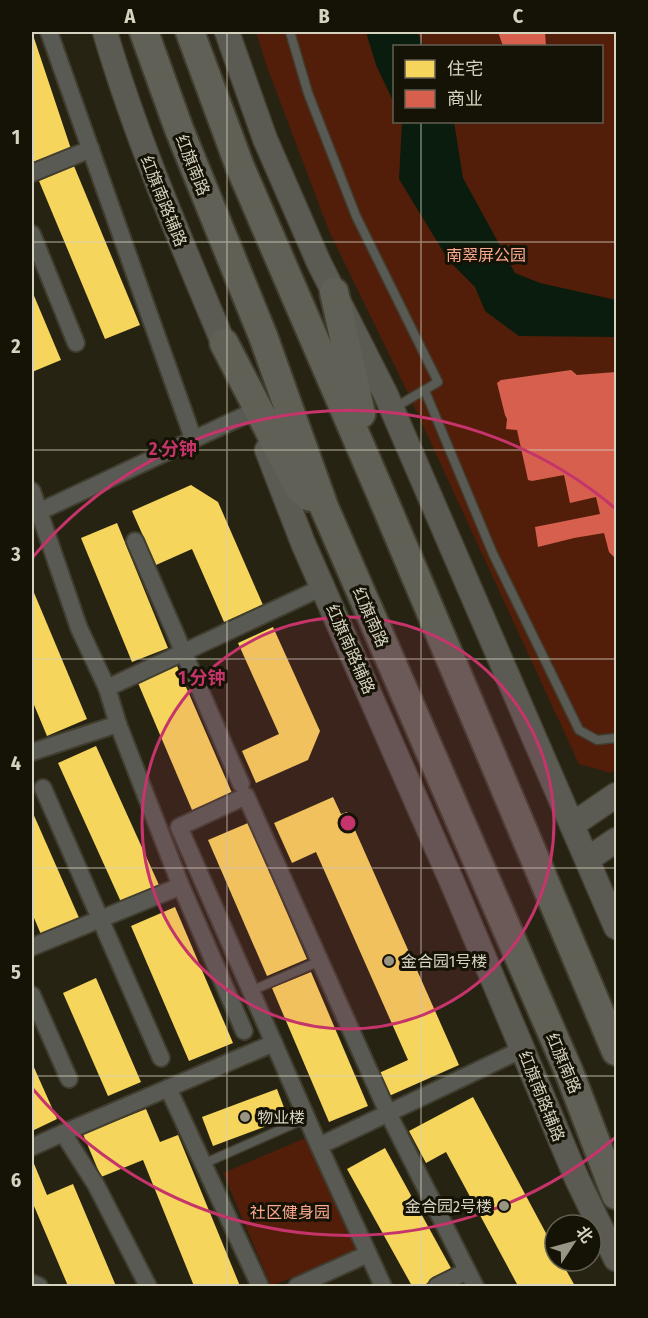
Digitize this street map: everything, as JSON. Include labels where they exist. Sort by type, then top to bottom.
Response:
[{"type":"highway","name":"红旗南路","points":[[144,32],[178,129],[262,336],[324,507],[565,1061],[616,1195]]},
{"type":"highway","points":[[190,32],[240,167],[616,1051]]},
{"type":"highway","points":[[333,292],[381,494]]},
{"type":"highway","points":[[224,343],[299,488],[324,507]]},
{"type":"main road","name":"红旗南路辅路","points":[[105,32],[135,126],[303,543],[523,1049],[577,1179],[616,1259]]},
{"type":"main road","points":[[227,32],[266,139],[318,263],[392,409],[616,927]]},
{"type":"main road","points":[[572,825],[616,795]]},
{"type":"main road","points":[[588,860],[616,840]]},
{"type":"street","points":[[49,32],[193,438]]},
{"type":"street","points":[[32,173],[91,149]]},
{"type":"street","points":[[32,234],[76,343]]},
{"type":"street","points":[[35,513],[252,412]]},
{"type":"street","points":[[32,491],[35,513],[79,628],[107,688],[118,724],[181,886],[244,1032]]},
{"type":"street","points":[[135,541],[241,784]]},
{"type":"street","points":[[107,688],[323,587]]},
{"type":"street","points":[[32,752],[118,724]]},
{"type":"street","points":[[43,788],[161,1058]]},
{"type":"street","points":[[383,1287],[179,827],[246,796],[388,1113],[475,1287]]},
{"type":"street","points":[[32,947],[181,886]]},
{"type":"street","points":[[32,994],[69,1079]]},
{"type":"street","points":[[32,1147],[274,1043]]},
{"type":"street","points":[[319,1146],[523,1049]]},
{"type":"street","points":[[168,1088],[260,1287]]},
{"type":"street","points":[[63,1133],[96,1185],[148,1287]]},
{"type":"street","points":[[297,1287],[368,1254]]},
{"type":"street","points":[[438,1287],[467,1271]]},
{"type":"street","points":[[32,1283],[39,1287]]},
{"type":"lane","points":[[290,32],[308,93],[356,216],[438,382],[392,409]]},
{"type":"lane","points":[[425,391],[493,554],[579,730],[597,740],[616,738]]},
{"type":"lane","points":[[251,991],[320,961]]},
{"type":"lane","points":[[203,1164],[307,1118]]},
{"type":"green space","name":"南翠屏公园","points":[[256,32],[616,32],[616,769],[611,773],[579,764],[408,393],[329,231]]},
{"type":"green space","name":"社区健身园","points":[[308,1137],[357,1251],[271,1286],[223,1173]]},
{"type":"shaded area","points":[[366,32],[417,32],[424,45],[393,45],[393,101],[376,65]]},
{"type":"shaded area","points":[[402,123],[454,123],[463,178],[515,273],[540,283],[616,300],[616,337],[519,336],[485,311],[475,287],[449,261],[399,179]]},
{"type":"building: 住宅","points":[[32,32],[71,149],[33,162],[32,158]]},
{"type":"building: 住宅","points":[[74,166],[140,325],[105,339],[39,181]]},
{"type":"building: 住宅","points":[[32,291],[61,360],[32,372]]},
{"type":"building: 住宅","points":[[191,485],[218,502],[263,605],[224,622],[192,549],[156,565],[132,511]]},
{"type":"building: 住宅","points":[[117,523],[168,648],[132,662],[81,538]]},
{"type":"building: 住宅","points":[[32,588],[87,719],[47,736],[32,700]]},
{"type":"building: 住宅","points":[[273,627],[320,731],[308,760],[256,783],[242,751],[279,734],[238,643]]},
{"type":"building: 住宅","points":[[177,666],[232,793],[192,810],[138,683]]},
{"type":"building: 住宅","points":[[96,746],[159,885],[121,902],[58,763]]},
{"type":"building: 住宅","name":"金合园1号楼","points":[[333,797],[341,814],[347,812],[459,1065],[389,1096],[379,1073],[408,1060],[316,852],[292,863],[274,823]]},
{"type":"building: 住宅","points":[[32,811],[80,920],[42,937],[32,913]]},
{"type":"building: 住宅","points":[[248,823],[307,959],[267,976],[208,840]]},
{"type":"building: 住宅","points":[[175,907],[233,1043],[189,1061],[131,926]]},
{"type":"building: 住宅","points":[[311,972],[368,1106],[329,1122],[272,988]]},
{"type":"building: 住宅","points":[[96,978],[141,1082],[108,1096],[63,993]]},
{"type":"building: 住宅","points":[[32,1063],[57,1119],[32,1131]]},
{"type":"building: 住宅","name":"物业楼","points":[[277,1089],[288,1118],[213,1146],[202,1117]]},
{"type":"building: 住宅","name":"金合园2号楼","points":[[473,1097],[543,1228],[543,1273],[568,1273],[575,1286],[518,1286],[446,1152],[426,1163],[409,1131]]},
{"type":"building: 住宅","points":[[146,1109],[160,1142],[178,1135],[240,1286],[194,1286],[143,1160],[101,1177],[83,1134]]},
{"type":"building: 住宅","points":[[385,1148],[452,1270],[422,1286],[412,1286],[347,1169]]},
{"type":"building: 住宅","points":[[32,1159],[47,1195],[73,1184],[116,1286],[68,1286],[34,1206],[32,1207]]},
{"type":"building: 商业","points":[[498,32],[545,32],[546,45],[503,45]]},
{"type":"building: 商业","points":[[571,370],[577,375],[616,372],[616,559],[609,552],[604,533],[538,547],[535,527],[600,514],[596,497],[570,503],[564,475],[528,480],[517,430],[506,429],[507,419],[497,383],[501,380]]},
{"type":"place","name":"金合园1号楼","points":[[389,961]]},
{"type":"place","name":"物业楼","points":[[245,1117]]},
{"type":"place","name":"金合园2号楼","points":[[504,1206]]}]
